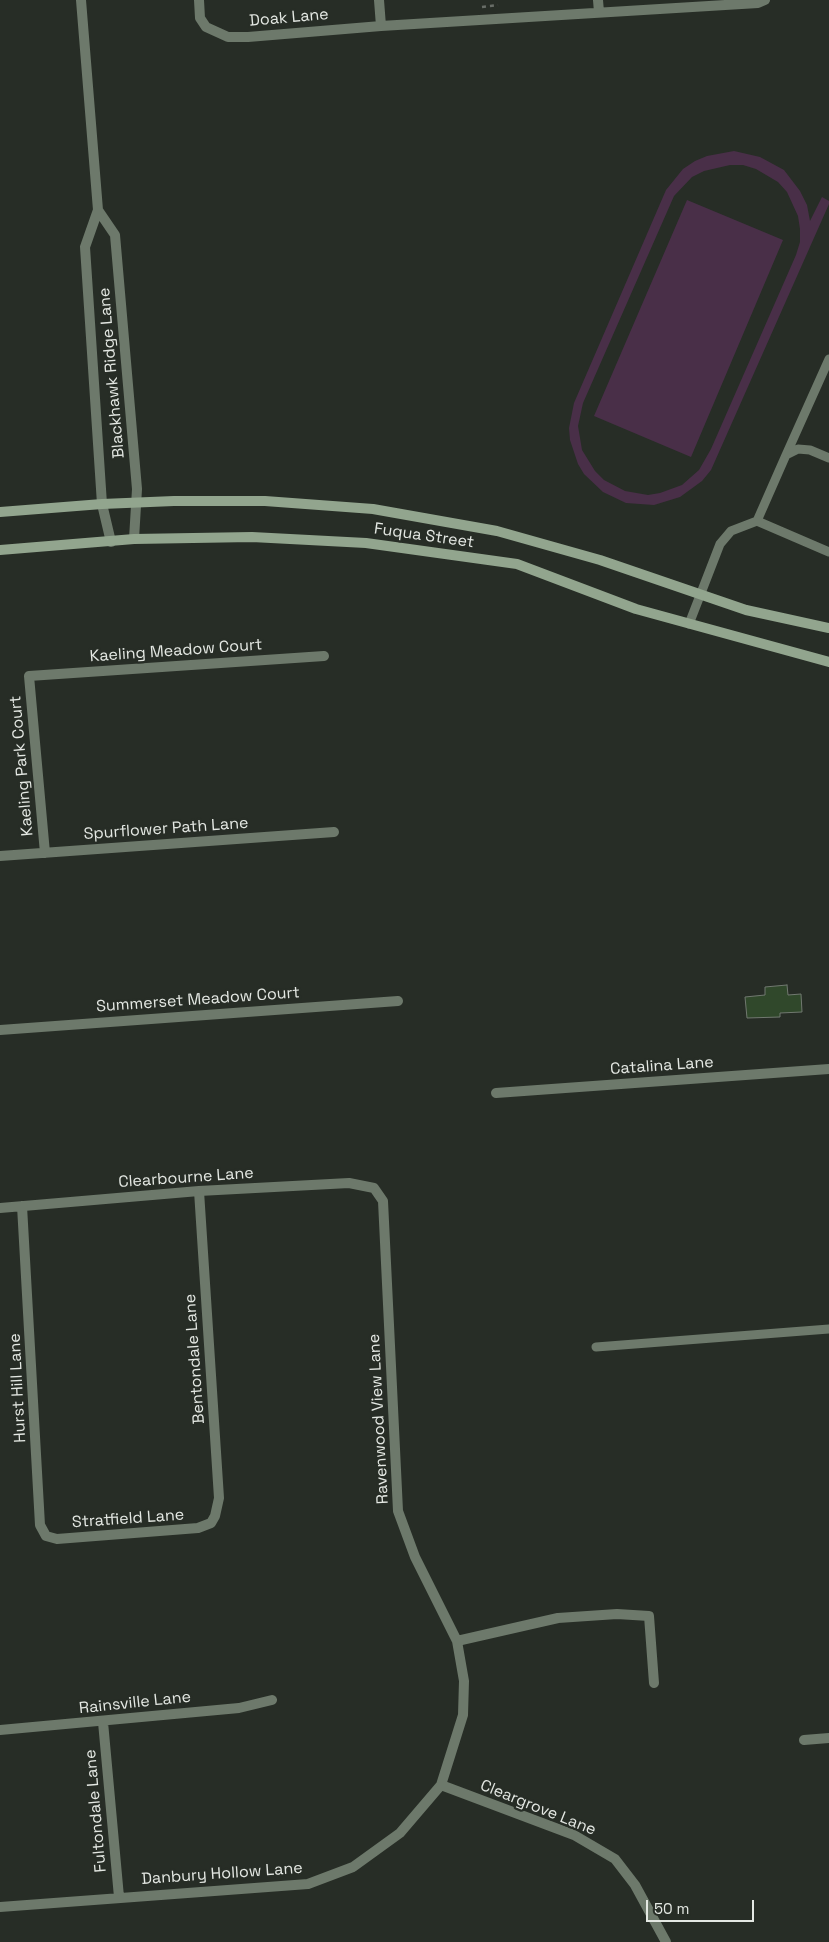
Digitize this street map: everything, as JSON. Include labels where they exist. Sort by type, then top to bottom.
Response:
[{"type":"main road","name":"Fuqua Street","points":[[0,512],[138,502],[265,501],[373,509],[497,531],[600,560],[746,610],[829,628]]},
{"type":"main road","name":"Fuqua Street","points":[[0,550],[134,540],[252,537],[366,543],[517,564],[636,609],[829,662]]},
{"type":"street","name":"Blackhawk Ridge Lane","points":[[81,0],[98,210],[85,247],[102,504],[111,542]]},
{"type":"street","name":"Doak Lane","points":[[199,0],[200,18],[206,27],[228,37],[758,3],[765,0]]},
{"type":"street","points":[[379,0],[381,26]]},
{"type":"street","points":[[598,0],[598,12]]},
{"type":"street","name":"Blackhawk Ridge Lane","points":[[98,210],[115,235],[138,502],[134,540]]},
{"type":"street","name":"Kaeling Meadow Court","points":[[29,676],[324,656]]},
{"type":"street","name":"Kaeling Park Court","points":[[29,676],[45,853]]},
{"type":"street","name":"Spurflower Path Lane","points":[[0,856],[334,832]]},
{"type":"street","name":"Summerset Meadow Court","points":[[0,1030],[398,1001]]},
{"type":"street","name":"Catalina Lane","points":[[496,1093],[829,1069]]},
{"type":"street","name":"Clearbourne Lane","points":[[0,1208],[199,1191],[349,1182],[374,1188]]},
{"type":"street","name":"Ravenwood View Lane","points":[[374,1188],[383,1201],[398,1511],[415,1557],[456,1641],[464,1681],[463,1715],[441,1785]]},
{"type":"street","name":"Bentondale Lane","points":[[199,1191],[219,1498],[215,1516],[211,1523]]},
{"type":"street","name":"Hurst Hill Lane","points":[[22,1206],[40,1525],[46,1536]]},
{"type":"street","name":"Stratfield Lane","points":[[46,1536],[57,1539],[198,1528],[211,1523]]},
{"type":"street","points":[[456,1641],[558,1618],[617,1614],[649,1616],[654,1683]]},
{"type":"street","name":"Rainsville Lane","points":[[0,1730],[239,1708],[272,1700]]},
{"type":"street","name":"Fultondale Lane","points":[[103,1722],[119,1897]]},
{"type":"street","points":[[804,1740],[829,1738]]},
{"type":"street","name":"Danbury Hollow Lane","points":[[0,1907],[308,1884],[353,1867],[400,1833],[441,1785]]},
{"type":"street","name":"Cleargrove Lane","points":[[441,1785],[574,1835],[615,1859],[635,1884],[666,1942]]},
{"type":"lane","points":[[689,624],[720,544],[732,531],[757,521],[829,359]]},
{"type":"lane","points":[[786,455],[798,449],[810,450],[829,458]]},
{"type":"lane","points":[[757,521],[829,552]]},
{"type":"lane","points":[[596,1347],[829,1329]]},
{"type":"shaded area","points":[[734,151],[760,157],[784,170],[800,191],[807,205],[810,221],[822,197],[829,201],[829,204],[711,470],[702,481],[680,497],[654,505],[626,503],[603,492],[584,474],[578,464],[570,440],[569,428],[574,403],[666,190],[683,169],[707,156]],"holes":[[[730,165],[743,165],[756,169],[778,182],[787,192],[798,216],[800,229],[800,242],[796,255],[711,449],[699,470],[682,485],[660,493],[648,495],[625,491],[604,480],[595,471],[582,450],[578,426],[583,403],[674,196],[692,177],[704,171]]]},
{"type":"shaded area","points":[[687,200],[783,240],[691,457],[594,416]]},
{"type":"building","points":[[787,985],[788,995],[801,994],[802,1012],[780,1013],[780,1017],[747,1018],[745,997],[765,995],[765,987]]}]
